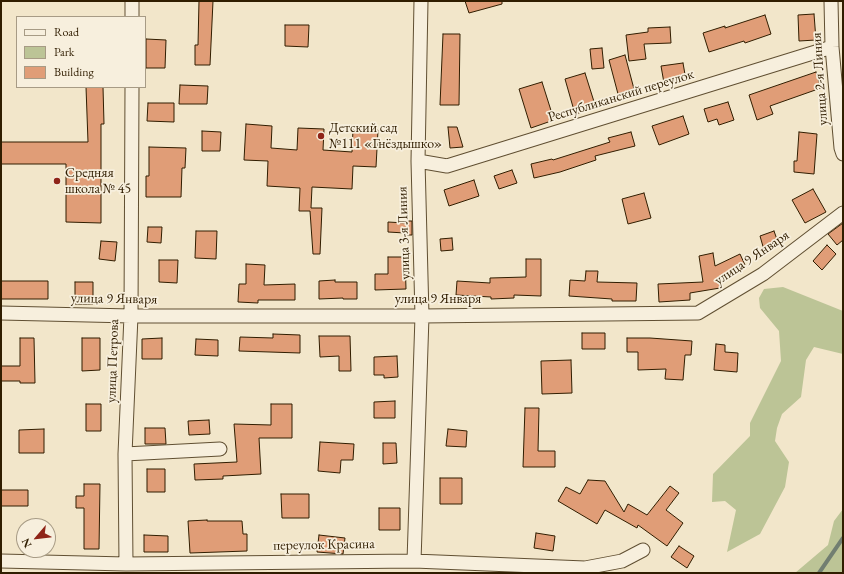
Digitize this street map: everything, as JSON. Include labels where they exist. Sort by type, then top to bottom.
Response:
[{"type":"street","points":[[132,1],[132,16]]},
{"type":"street","name":"улица 3-я Линия","points":[[414,560],[422,316],[418,161],[422,1]]},
{"type":"street","name":"улица 2-я Линия","points":[[831,1],[832,47],[841,148],[843,154]]},
{"type":"street","name":"Республиканский переулок","points":[[418,161],[447,166],[832,47]]},
{"type":"street","name":"улица Петрова","points":[[126,564],[125,454],[131,316],[132,88]]},
{"type":"street","name":"улица 9 Января","points":[[1,314],[131,316],[422,316],[698,313],[763,274],[843,213]]},
{"type":"street","points":[[125,454],[220,449]]},
{"type":"street","name":"переулок Красина","points":[[1,561],[126,564],[414,560],[585,568],[622,561],[643,550]]},
{"type":"green space","points":[[783,287],[843,311],[843,354],[814,347],[806,360],[801,397],[782,414],[777,428],[775,441],[789,462],[785,487],[760,534],[727,552],[736,510],[725,501],[712,502],[713,474],[750,436],[750,423],[781,361],[779,331],[760,308],[759,298],[764,289]]},
{"type":"green space","points":[[843,509],[843,573],[795,573],[828,545],[834,521]]},
{"type":"building","points":[[199,1],[213,1],[210,65],[195,65],[195,45],[198,45]]},
{"type":"building","points":[[465,1],[502,1],[502,4],[469,13]]},
{"type":"building","points":[[814,14],[816,40],[799,41],[798,15]]},
{"type":"building","points":[[765,15],[771,34],[745,43],[744,41],[709,52],[703,33],[725,26],[725,28]]},
{"type":"building","points":[[285,25],[309,25],[308,47],[285,46]]},
{"type":"building","points":[[670,27],[671,43],[644,44],[646,59],[629,61],[626,35],[648,32],[648,28]]},
{"type":"building","points":[[443,34],[460,34],[459,105],[440,105]]},
{"type":"building","points":[[146,39],[166,40],[165,68],[146,68]]},
{"type":"building","points":[[602,48],[604,68],[592,69],[590,49]]},
{"type":"building","points":[[625,55],[634,89],[618,94],[609,60]]},
{"type":"building","points":[[683,63],[686,80],[664,83],[661,66]]},
{"type":"building","points":[[816,72],[821,88],[770,106],[773,114],[757,120],[749,95]]},
{"type":"building","points":[[585,73],[596,108],[575,114],[565,79]]},
{"type":"building","points":[[542,82],[554,120],[531,128],[519,89]]},
{"type":"building","points":[[180,85],[208,86],[207,104],[179,104]]},
{"type":"building","points":[[86,88],[103,88],[104,124],[101,124],[101,223],[66,222],[66,164],[1,164],[1,142],[88,142]]},
{"type":"building","points":[[728,102],[734,120],[719,125],[717,119],[708,122],[704,109]]},
{"type":"building","points":[[148,103],[174,103],[174,122],[147,121]]},
{"type":"building","points":[[683,116],[689,134],[659,145],[652,126]]},
{"type":"building","points":[[246,124],[272,126],[271,148],[297,150],[298,128],[324,129],[323,150],[352,152],[353,129],[378,130],[376,167],[353,166],[352,189],[312,187],[311,208],[322,208],[320,254],[313,254],[310,211],[299,211],[300,188],[267,186],[268,161],[244,160]]},
{"type":"building","points":[[448,127],[457,127],[463,147],[450,148]]},
{"type":"building","points":[[202,131],[221,132],[220,151],[202,151]]},
{"type":"building","points":[[631,132],[635,146],[595,156],[596,160],[560,172],[534,178],[531,164],[553,160],[610,142],[608,138]]},
{"type":"building","points":[[799,132],[817,134],[814,174],[794,172],[794,161],[797,161]]},
{"type":"building","points":[[149,147],[186,148],[185,168],[182,168],[181,197],[146,197],[146,176],[149,176]]},
{"type":"building","points":[[512,170],[517,183],[499,189],[494,176]]},
{"type":"building","points":[[474,180],[479,196],[449,206],[444,190]]},
{"type":"building","points":[[813,189],[826,212],[805,223],[792,200]]},
{"type":"building","points":[[644,193],[651,218],[628,224],[622,199]]},
{"type":"building","points":[[405,221],[412,221],[412,235],[388,232],[388,222],[405,223]]},
{"type":"building","points":[[843,223],[843,240],[837,245],[828,234]]},
{"type":"building","points":[[148,227],[162,227],[161,243],[147,242]]},
{"type":"building","points":[[196,231],[217,231],[216,259],[195,258]]},
{"type":"building","points":[[774,231],[779,245],[764,250],[760,236]]},
{"type":"building","points":[[452,238],[453,250],[441,251],[440,239]]},
{"type":"building","points":[[101,241],[117,242],[115,261],[99,259]]},
{"type":"building","points":[[827,245],[836,254],[822,270],[813,261]]},
{"type":"building","points":[[713,253],[715,266],[740,254],[745,265],[717,279],[717,281],[719,281],[720,288],[690,293],[690,300],[659,302],[658,284],[703,282],[699,256]]},
{"type":"building","points":[[388,257],[405,257],[406,289],[375,290],[375,274],[388,274]]},
{"type":"building","points":[[526,259],[541,259],[541,296],[514,295],[514,298],[491,299],[491,297],[456,295],[457,281],[490,283],[490,278],[526,277]]},
{"type":"building","points":[[159,260],[178,260],[177,283],[159,282]]},
{"type":"building","points":[[246,264],[265,265],[264,285],[295,284],[295,300],[258,300],[258,303],[238,302],[239,284],[246,284]]},
{"type":"building","points":[[586,271],[598,271],[597,282],[637,283],[636,301],[612,301],[612,299],[569,296],[570,280],[585,281]]},
{"type":"building","points":[[335,280],[335,282],[357,282],[357,299],[319,299],[319,281]]},
{"type":"building","points":[[1,281],[48,281],[48,299],[1,299]]},
{"type":"building","points":[[75,282],[93,282],[93,304],[75,304]]},
{"type":"building","points":[[582,333],[605,333],[605,349],[582,349]]},
{"type":"building","points":[[273,334],[300,335],[300,353],[239,351],[240,337],[273,338]]},
{"type":"building","points":[[319,336],[350,336],[351,371],[339,371],[339,356],[320,357]]},
{"type":"building","points":[[20,338],[34,338],[35,383],[1,381],[1,366],[20,366]]},
{"type":"building","points":[[82,338],[100,338],[100,370],[82,371]]},
{"type":"building","points":[[162,338],[162,359],[142,359],[142,339]]},
{"type":"building","points":[[627,338],[692,341],[691,355],[685,355],[683,380],[665,379],[666,369],[638,370],[638,352],[627,352]]},
{"type":"building","points":[[196,339],[218,340],[218,356],[195,355]]},
{"type":"building","points":[[716,344],[725,345],[725,352],[738,353],[737,372],[714,370]]},
{"type":"building","points":[[397,356],[398,377],[384,378],[384,375],[374,375],[374,357]]},
{"type":"building","points":[[571,360],[572,393],[542,394],[541,361]]},
{"type":"building","points":[[395,401],[395,418],[374,418],[374,402]]},
{"type":"building","points":[[86,404],[101,404],[101,431],[86,431]]},
{"type":"building","points":[[271,404],[292,404],[292,438],[259,438],[261,474],[223,476],[223,479],[195,480],[194,464],[237,462],[234,424],[271,425]]},
{"type":"building","points":[[525,408],[539,408],[538,451],[555,451],[555,467],[523,467]]},
{"type":"building","points":[[209,420],[210,434],[189,435],[188,421]]},
{"type":"building","points":[[145,428],[165,428],[166,444],[145,444]]},
{"type":"building","points":[[44,429],[44,453],[19,453],[19,430]]},
{"type":"building","points":[[448,429],[467,431],[466,447],[446,446]]},
{"type":"building","points":[[320,442],[354,444],[353,460],[341,460],[340,473],[318,471]]},
{"type":"building","points":[[383,443],[396,443],[397,463],[383,464]]},
{"type":"building","points":[[147,469],[165,469],[165,492],[147,492]]},
{"type":"building","points":[[440,478],[462,478],[462,504],[440,504]]},
{"type":"building","points":[[588,480],[605,481],[624,512],[628,504],[647,515],[670,486],[679,493],[666,510],[683,523],[667,546],[638,525],[637,528],[605,510],[597,524],[558,501],[566,487],[580,494]]},
{"type":"building","points":[[84,484],[100,484],[99,549],[84,549],[84,508],[76,508],[76,496],[84,496]]},
{"type":"building","points":[[1,490],[28,490],[28,506],[1,506]]},
{"type":"building","points":[[281,494],[309,494],[309,518],[282,518]]},
{"type":"building","points":[[379,508],[400,508],[400,530],[379,530]]},
{"type":"building","points":[[188,521],[242,521],[243,534],[247,534],[247,551],[190,553]]},
{"type":"building","points":[[536,533],[555,536],[553,551],[534,548]]},
{"type":"building","points":[[144,535],[168,536],[168,552],[144,552]]},
{"type":"building","points":[[319,535],[345,538],[343,554],[317,552]]},
{"type":"building","points":[[679,546],[694,556],[687,568],[671,557]]},
{"type":"waterway","points":[[819,573],[843,538]]},
{"type":"place","name":"Детский сад №111 «Гнёздышко»","points":[[321,136]]},
{"type":"place","name":"Средняя школа № 45","points":[[57,181]]}]
